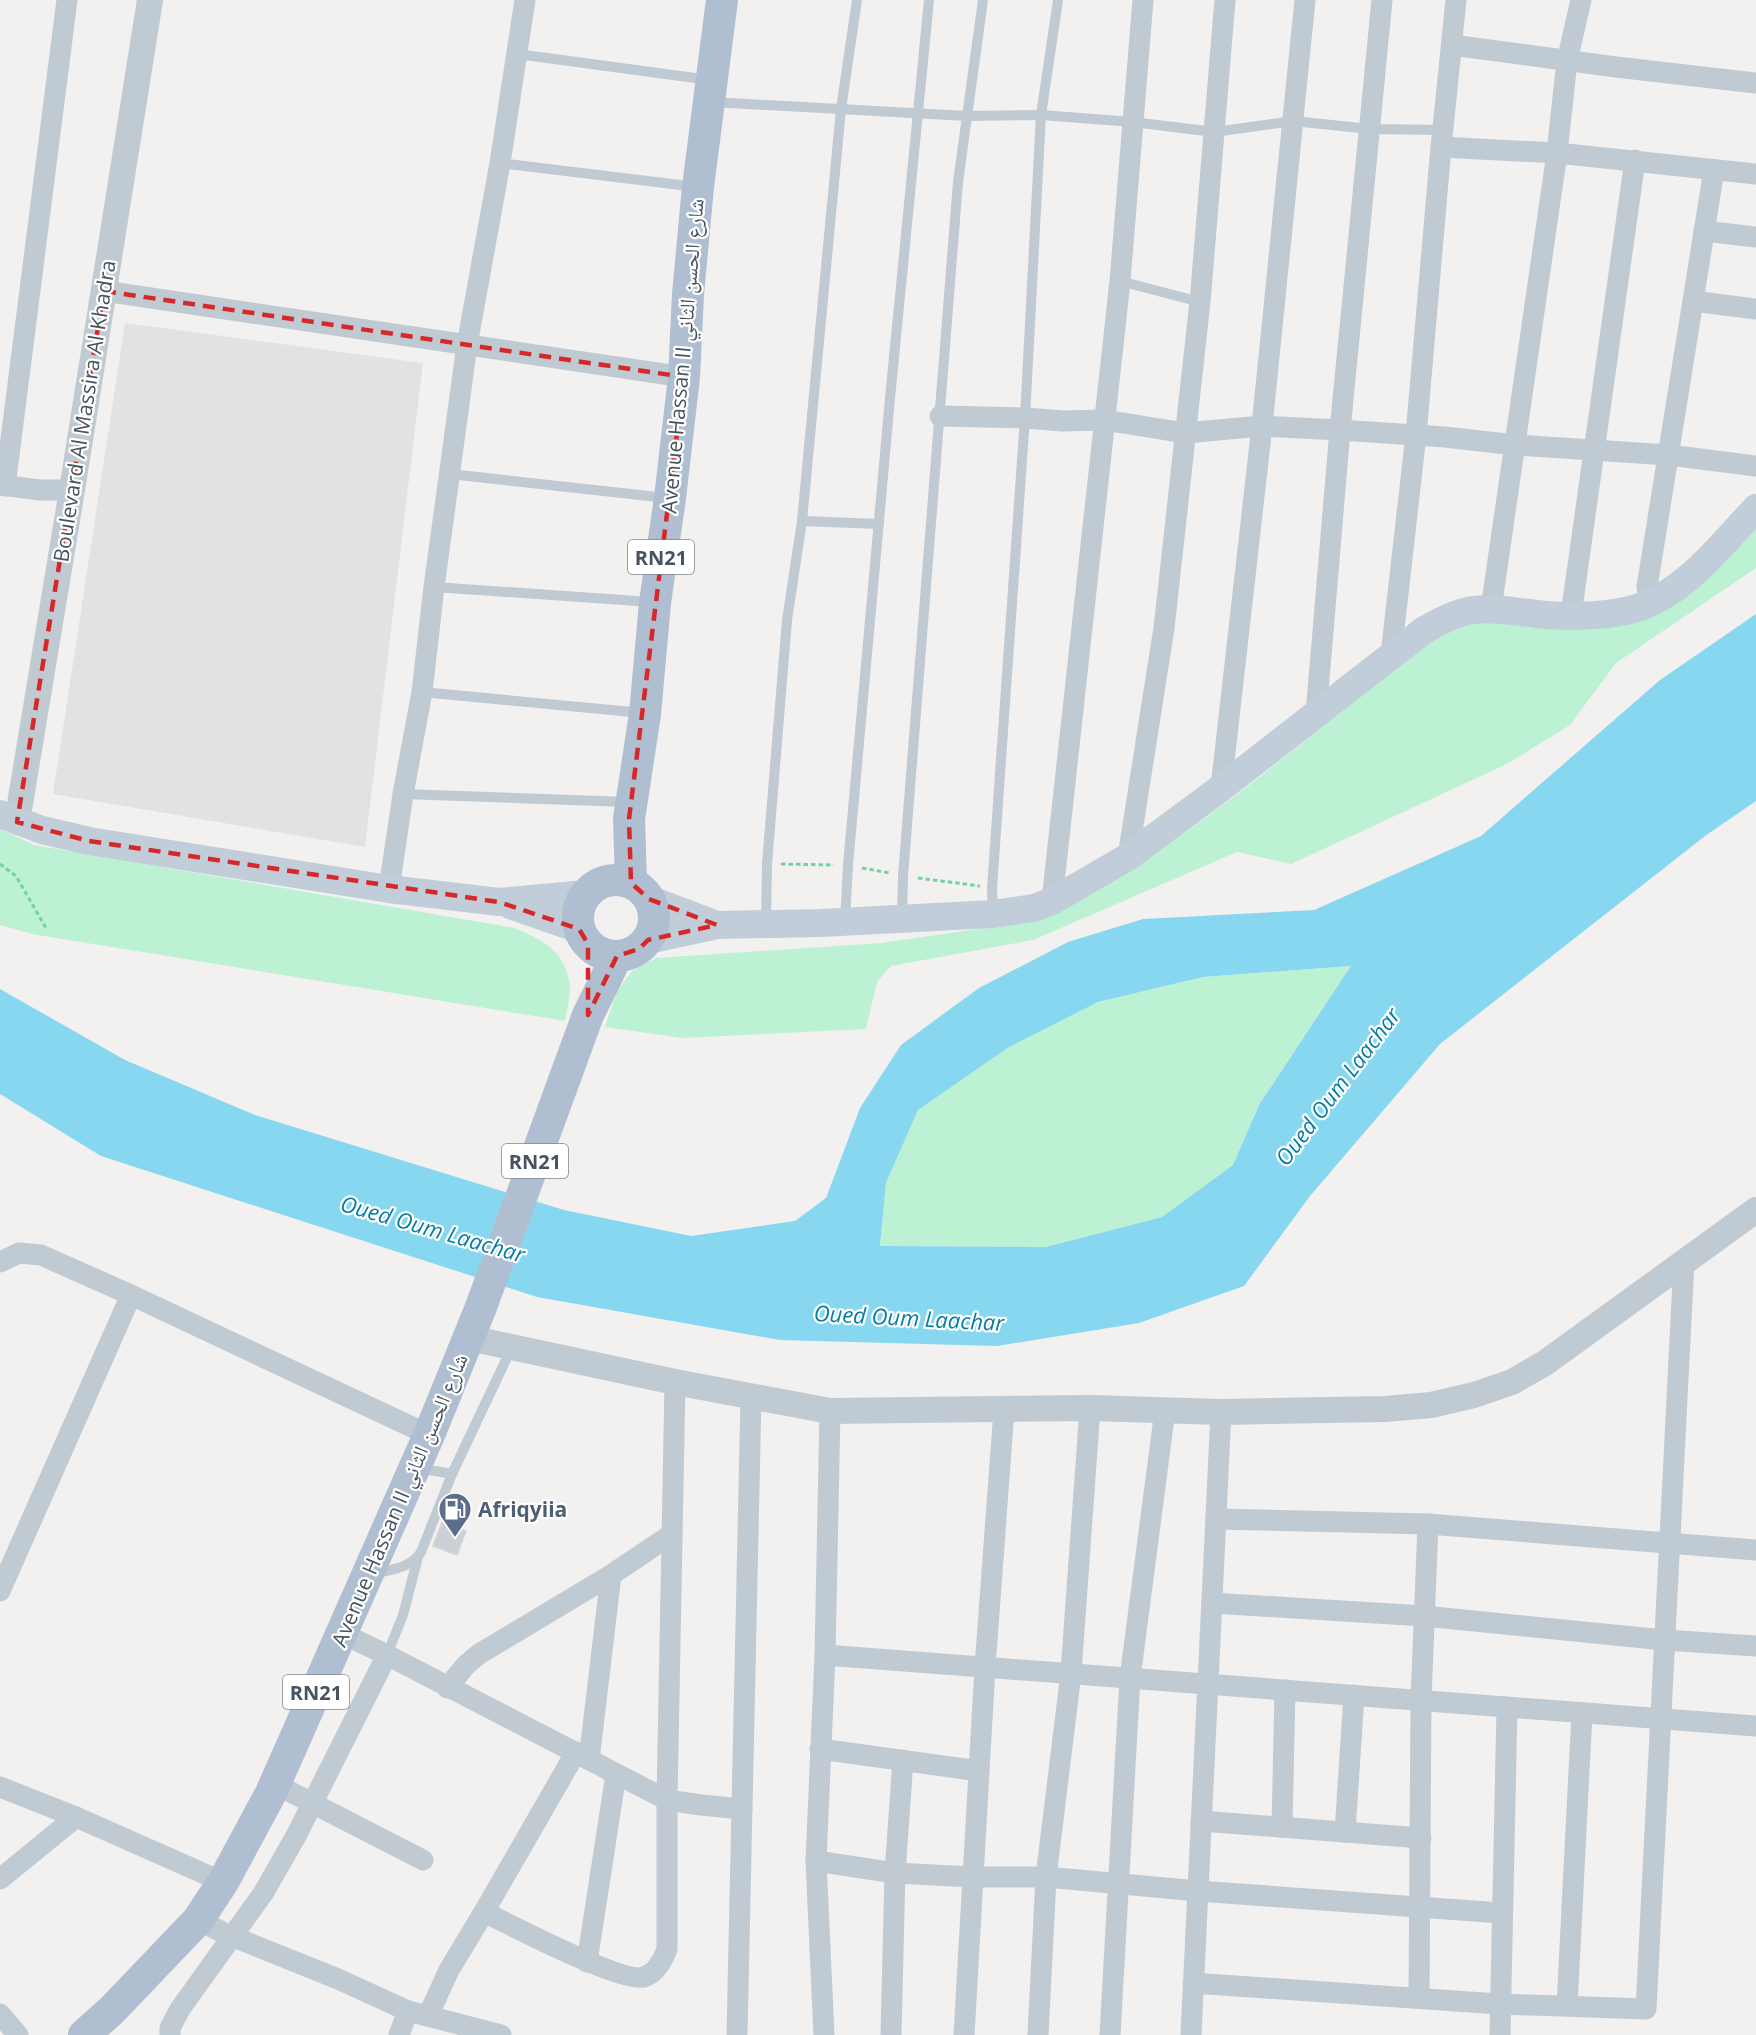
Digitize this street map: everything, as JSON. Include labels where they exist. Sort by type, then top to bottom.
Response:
[{"type":"main road","name":"Avenue Hassan II شارع الحسن الثاني","points":[[648,940],[654,920],[640,891],[630,810],[645,714],[655,603],[684,377],[688,294],[698,187],[722,0]]},
{"type":"main road","points":[[499,902],[584,936],[602,953],[617,956],[639,949],[648,940],[717,925],[902,919],[992,901],[1034,908],[1052,901],[1128,857],[1221,788],[1391,655],[1423,631],[1449,616],[1472,610],[1491,609],[1549,615],[1591,615],[1636,608],[1670,591],[1697,568],[1756,508]]},
{"type":"main road","name":"Avenue Hassan II شارع الحسن الثاني","points":[[588,1015],[584,936],[579,910],[630,810]]},
{"type":"main road","points":[[8,818],[42,830],[89,841],[389,889],[499,902],[591,890],[613,880],[717,925]]},
{"type":"main road","name":"Avenue Hassan II شارع الحسن الثاني","points":[[84,2035],[120,2003],[198,1920],[223,1882],[274,1784],[429,1435],[481,1307],[588,1015],[617,956]]},
{"type":"street","points":[[67,0],[2,485],[40,490],[72,490]]},
{"type":"street","name":"Boulevard Al Massira Al Khadra","points":[[8,818],[72,490],[150,0]]},
{"type":"street","points":[[389,889],[403,794],[422,692],[467,345],[500,163],[525,0]]},
{"type":"street","points":[[1052,901],[1120,281],[1143,0]]},
{"type":"street","points":[[1128,857],[1164,628],[1200,302],[1225,0]]},
{"type":"street","points":[[1221,788],[1262,426],[1305,0]]},
{"type":"street","points":[[1316,714],[1340,430],[1382,0]]},
{"type":"street","points":[[1391,655],[1416,435],[1456,0]]},
{"type":"street","points":[[1491,609],[1557,153],[1568,61],[1581,0]]},
{"type":"street","points":[[1452,45],[1756,83]]},
{"type":"street","points":[[1442,139],[1756,174]]},
{"type":"street","points":[[1571,615],[1635,160]]},
{"type":"street","points":[[1651,602],[1647,587],[1714,170]]},
{"type":"street","points":[[1704,231],[1756,237]]},
{"type":"street","points":[[104,291],[684,377]]},
{"type":"street","points":[[1693,301],[1756,309]]},
{"type":"street","points":[[940,416],[1063,421],[1104,420],[1185,433],[1262,426],[1340,430],[1669,455],[1756,466]]},
{"type":"street","points":[[469,1338],[675,1382],[830,1411],[1090,1408],[1221,1412],[1385,1409],[1431,1405],[1474,1395],[1512,1382],[1545,1364],[1756,1210]]},
{"type":"street","points":[[0,1262],[19,1253],[40,1255],[131,1295],[429,1435]]},
{"type":"street","points":[[1193,1983],[1499,2004],[1646,2009],[1684,1261]]},
{"type":"street","points":[[0,1591],[131,1295]]},
{"type":"street","points":[[484,1912],[587,1962],[631,1977],[644,1977],[659,1965],[667,1949],[667,1800],[675,1382]]},
{"type":"street","points":[[737,2035],[751,1397]]},
{"type":"street","points":[[1038,2035],[1046,1877],[1071,1673],[1090,1408]]},
{"type":"street","points":[[964,2035],[985,1667],[1004,1410]]},
{"type":"street","points":[[1110,2035],[1130,1678],[1165,1410]]},
{"type":"street","points":[[824,2035],[816,1861],[825,1654],[830,1411]]},
{"type":"street","points":[[1191,2035],[1221,1412]]},
{"type":"street","points":[[1216,1519],[1428,1524],[1756,1550]]},
{"type":"street","points":[[1419,1998],[1421,1700],[1428,1524]]},
{"type":"street","points":[[447,1688],[466,1665],[479,1654],[611,1575],[672,1534]]},
{"type":"street","points":[[399,2035],[418,2014],[449,1970],[583,1756],[611,1575]]},
{"type":"street","points":[[1212,1603],[1424,1616],[1665,1640],[1756,1646]]},
{"type":"street","points":[[342,1633],[667,1800],[742,1809]]},
{"type":"street","points":[[825,1654],[1756,1726]]},
{"type":"street","points":[[170,2035],[170,2028],[180,2009],[264,1892],[297,1834],[387,1655]]},
{"type":"street","points":[[1282,1827],[1285,1690]]},
{"type":"street","points":[[1345,1832],[1354,1695]]},
{"type":"street","points":[[1500,2035],[1507,1707]]},
{"type":"street","points":[[1567,2006],[1582,1713]]},
{"type":"street","points":[[820,1749],[979,1771]]},
{"type":"street","points":[[891,2035],[895,1874],[903,1760]]},
{"type":"street","points":[[587,1962],[616,1774]]},
{"type":"street","points":[[274,1784],[423,1860]]},
{"type":"street","points":[[0,1787],[76,1817],[223,1882]]},
{"type":"street","points":[[0,1879],[76,1817]]},
{"type":"street","points":[[1201,1821],[1420,1838]]},
{"type":"street","points":[[816,1861],[895,1874],[1046,1877],[1420,1909],[1501,1913]]},
{"type":"street","points":[[198,1920],[418,2014],[501,2035]]},
{"type":"street","points":[[0,2014],[18,2035]]},
{"type":"lane","points":[[766,925],[767,864],[787,620],[802,520],[841,109],[857,0]]},
{"type":"lane","points":[[845,921],[879,524],[929,0]]},
{"type":"lane","points":[[902,919],[903,876],[958,182],[983,0]]},
{"type":"lane","points":[[992,901],[1025,418],[1041,115],[1058,0]]},
{"type":"lane","points":[[517,54],[709,91],[841,109],[967,116],[1041,115],[1133,122],[1214,132],[1293,121],[1442,139]]},
{"type":"lane","points":[[500,163],[698,187]]},
{"type":"lane","points":[[1120,281],[1200,302]]},
{"type":"lane","points":[[450,474],[670,498]]},
{"type":"lane","points":[[802,520],[879,524]]},
{"type":"lane","points":[[434,587],[655,603]]},
{"type":"lane","points":[[422,692],[645,714]]},
{"type":"lane","points":[[403,794],[630,810]]},
{"type":"lane","points":[[387,1655],[403,1615],[418,1557],[452,1474],[513,1346]]},
{"type":"lane","points":[[415,1468],[452,1474]]},
{"type":"lane","points":[[367,1576],[397,1569],[418,1557]]},
{"type":"path","points":[[0,864],[16,876],[46,928]]},
{"type":"path","points":[[767,864],[848,865],[903,876],[992,901]]},
{"type":"highlighted area","points":[[104,291],[684,377],[629,819],[631,883],[649,899],[717,925],[648,940],[639,949],[617,956],[588,1015],[588,944],[579,929],[499,902],[89,841],[17,822]]},
{"type":"shaded area","points":[[125,323],[423,363],[365,847],[53,794]]},
{"type":"green space","points":[[1756,520],[1756,568],[1616,663],[1570,725],[1507,764],[1291,864],[1237,852],[1033,940],[891,966],[877,982],[866,1029],[683,1038],[605,1027],[617,991],[632,971],[656,958],[881,943],[1025,922],[1135,869],[1234,797],[1434,639],[1479,620],[1604,625]]},
{"type":"green space","points":[[0,829],[34,845],[515,928],[550,947],[562,960],[570,985],[565,1021],[32,934],[0,925]]},
{"type":"green space","points":[[1352,966],[1259,1105],[1233,1165],[1162,1217],[1046,1247],[880,1246],[886,1183],[918,1110],[1009,1047],[1098,1002],[1203,977]]},
{"type":"water","name":"Oued Oum Laachar","points":[[1756,614],[1756,801],[1705,836],[1440,1044],[1310,1196],[1244,1286],[1139,1323],[997,1346],[780,1340],[537,1297],[101,1156],[0,1094],[0,989],[125,1060],[255,1115],[564,1210],[691,1236],[795,1221],[826,1198],[860,1108],[901,1045],[979,988],[1068,942],[1143,919],[1314,910],[1481,836],[1660,680]],"holes":[[[1351,966],[1259,1105],[1233,1165],[1162,1217],[1046,1247],[880,1246],[886,1183],[918,1110],[1009,1047],[1098,1002],[1203,977]]]},
{"type":"building","points":[[442,1522],[466,1531],[457,1555],[433,1546]]},
{"type":"place","name":"Afriqyiia","points":[[455,1538]]}]
